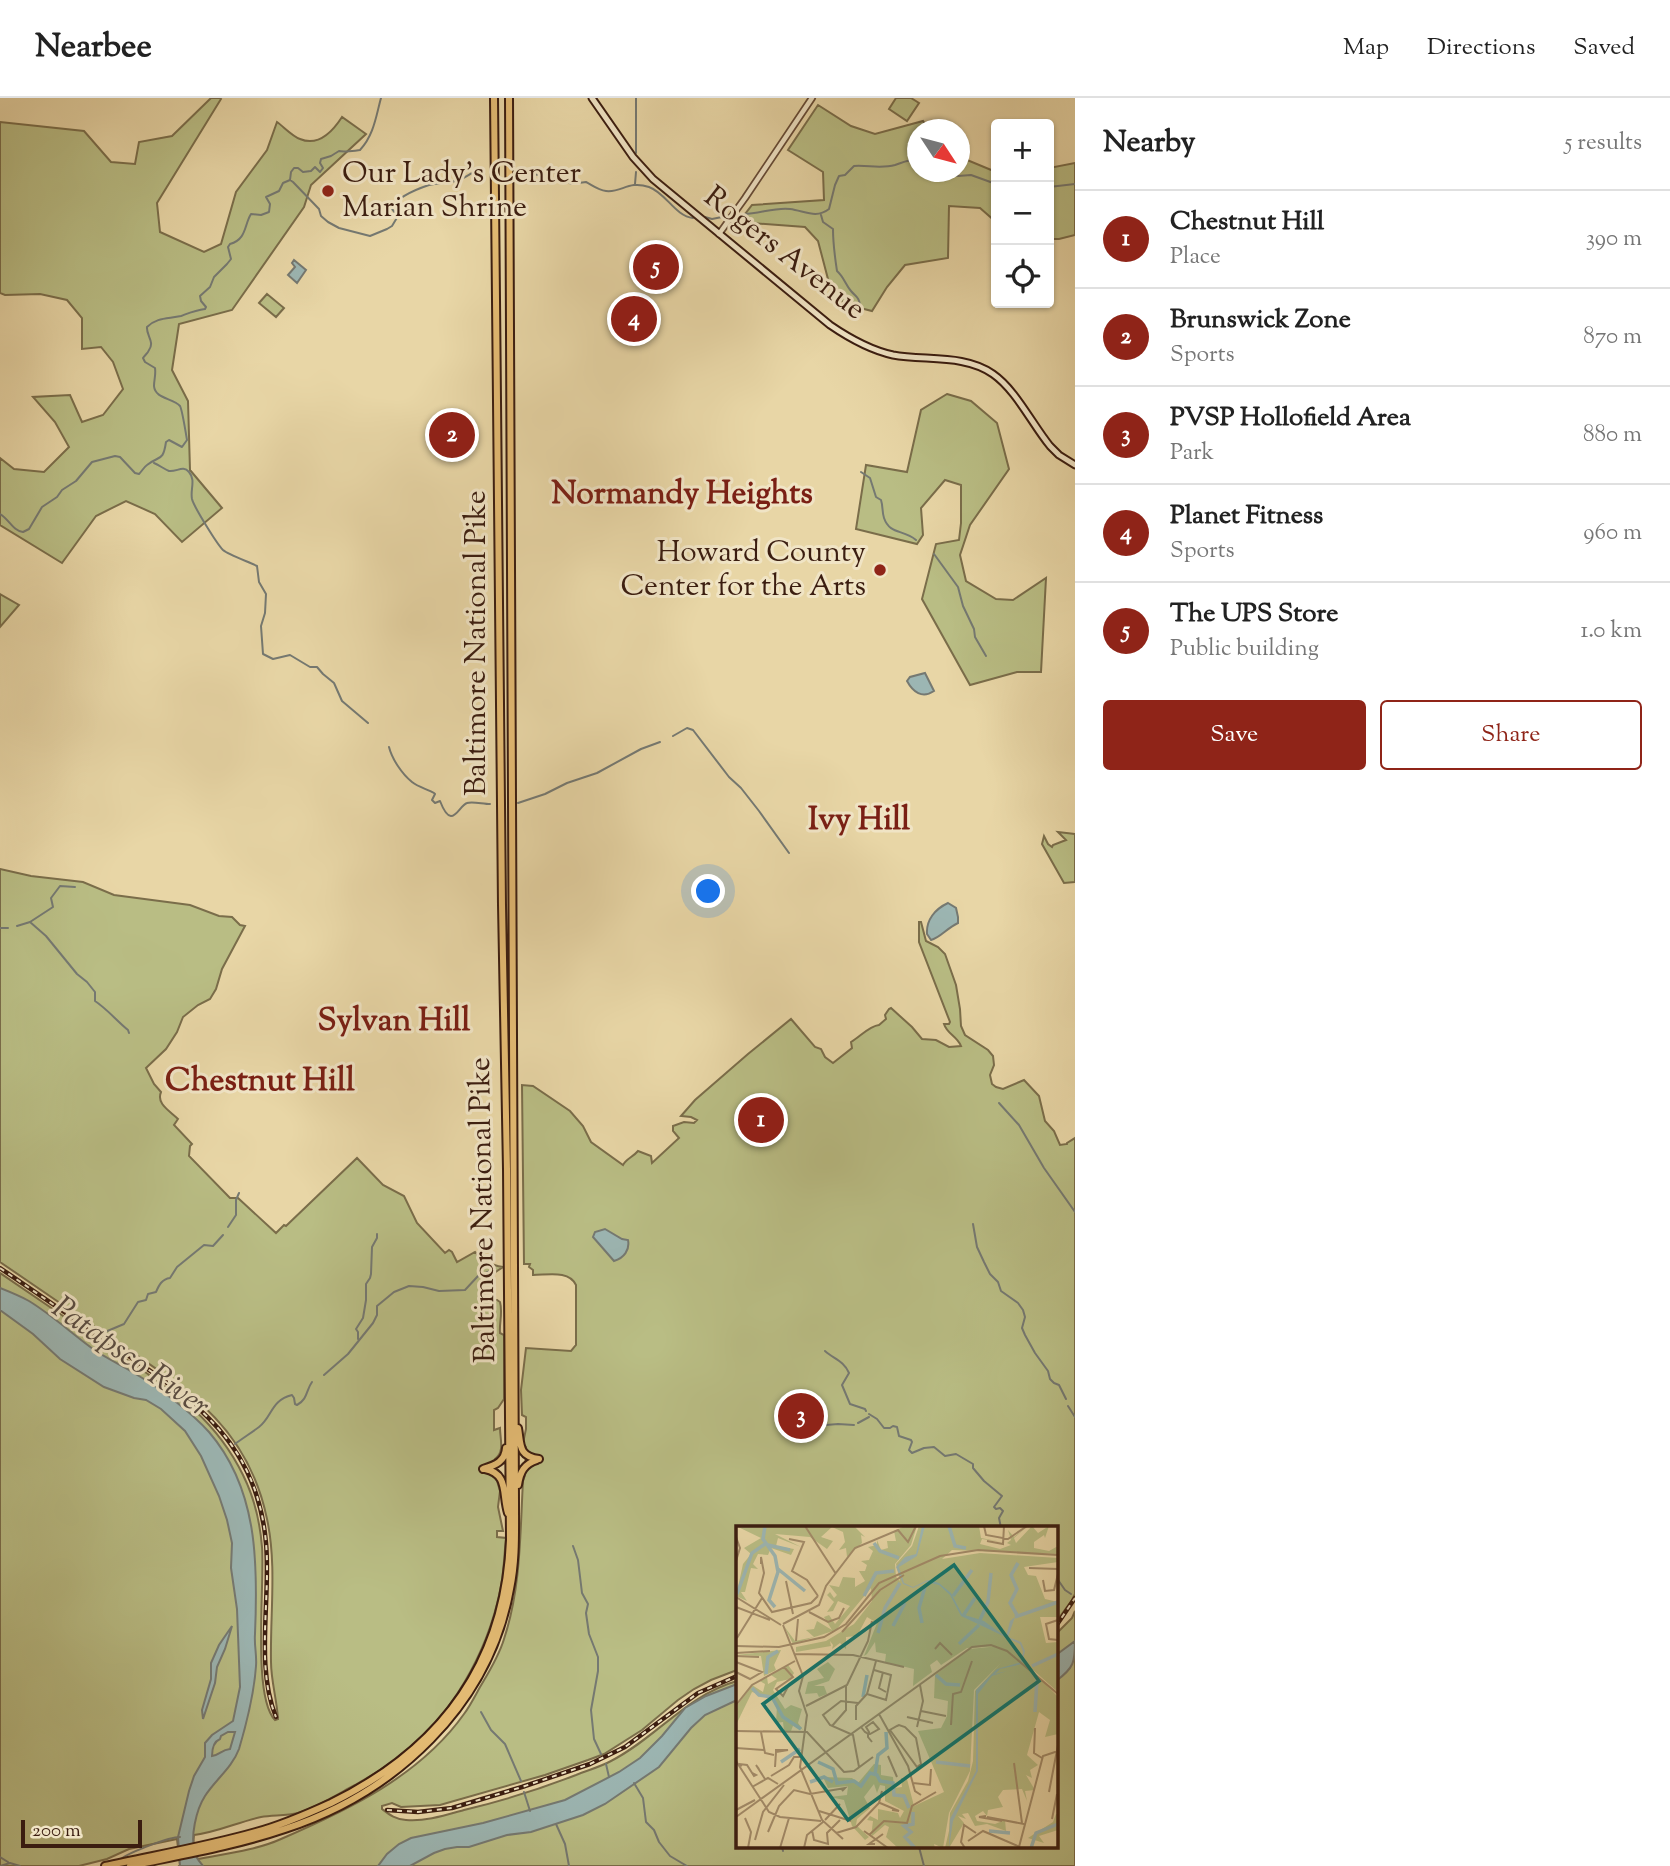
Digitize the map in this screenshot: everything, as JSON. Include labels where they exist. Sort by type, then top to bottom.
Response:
[{"type":"main road","name":"Baltimore National Pike","points":[[105,1866],[152,1859],[287,1829],[346,1802],[400,1768],[443,1728],[477,1681],[499,1632],[508,1600],[513,1568],[515,1504],[502,905],[494,98]]},
{"type":"main road","name":"Baltimore National Pike","points":[[220,1844],[284,1823],[343,1797],[396,1765],[436,1728],[470,1682],[492,1637],[507,1577],[512,1411],[509,98]]},
{"type":"main road","name":"Rogers Avenue","points":[[592,98],[641,167],[817,315],[852,339],[890,355],[963,362],[990,372],[1005,385],[1050,446],[1075,465]]},
{"type":"main road","points":[[512,1411],[522,1451],[527,1456],[539,1459],[528,1463],[520,1473],[515,1504]]},
{"type":"main road","points":[[510,1519],[502,1480],[496,1472],[483,1469],[499,1462],[504,1456],[506,1431],[512,1411]]},
{"type":"main road","name":"Baltimore National Pike","points":[[130,1866],[152,1859]]},
{"type":"street","points":[[719,234],[812,98]]},
{"type":"green space","points":[[211,98],[221,99],[157,203],[160,232],[204,252],[221,244],[236,192],[267,150],[277,122],[294,136],[307,141],[325,136],[342,117],[366,134],[311,185],[304,207],[232,310],[179,324],[172,370],[188,401],[190,470],[222,508],[182,542],[155,514],[126,501],[96,516],[62,563],[0,525],[0,458],[14,469],[44,472],[69,447],[55,422],[33,397],[70,395],[82,422],[103,415],[123,389],[113,362],[101,347],[82,349],[82,318],[67,300],[40,294],[0,293],[0,122],[84,131],[111,162],[135,164],[139,142],[172,136]]},
{"type":"green space","points":[[896,98],[911,98],[919,103],[907,121],[889,109]]},
{"type":"green space","points":[[818,105],[851,126],[875,134],[907,125],[907,182],[970,182],[970,161],[991,170],[991,218],[980,208],[949,206],[948,258],[905,265],[872,311],[844,304],[828,279],[818,241],[805,227],[739,222],[752,205],[824,200],[823,172],[788,150]]},
{"type":"green space","points":[[1075,163],[1075,235],[1059,239],[1054,239],[1054,167]]},
{"type":"green space","points":[[267,294],[284,308],[276,317],[259,303]]},
{"type":"green space","points":[[947,394],[971,401],[997,423],[1009,469],[970,525],[960,555],[966,581],[996,599],[1013,600],[1046,578],[1041,672],[1017,672],[970,685],[922,599],[936,544],[959,540],[961,485],[945,480],[921,508],[923,535],[917,544],[856,529],[866,465],[907,472],[921,410]]},
{"type":"green space","points":[[0,594],[19,605],[0,627]]},
{"type":"green space","points":[[1058,832],[1075,834],[1075,882],[1064,883],[1042,844],[1044,836],[1052,847],[1066,840]]},
{"type":"green space","points":[[0,869],[31,876],[83,882],[114,895],[190,905],[219,916],[232,917],[245,926],[222,969],[210,999],[183,1017],[166,1049],[146,1068],[161,1092],[162,1104],[178,1119],[174,1125],[192,1144],[189,1156],[230,1198],[238,1198],[276,1233],[357,1158],[383,1185],[404,1196],[417,1223],[445,1253],[449,1250],[452,1252],[457,1262],[475,1252],[488,1262],[503,1267],[479,1283],[480,1290],[492,1304],[493,1300],[500,1302],[500,1333],[504,1335],[504,1399],[494,1410],[494,1430],[500,1428],[501,1445],[500,1453],[495,1459],[500,1491],[498,1507],[503,1531],[497,1531],[497,1537],[506,1538],[500,1591],[486,1638],[451,1703],[418,1740],[389,1764],[305,1810],[261,1817],[194,1835],[198,1859],[272,1843],[357,1803],[426,1756],[464,1714],[490,1670],[504,1639],[514,1600],[519,1561],[526,1447],[523,1443],[526,1417],[522,1415],[521,1390],[526,1348],[571,1351],[576,1345],[576,1285],[573,1280],[563,1275],[533,1275],[530,1264],[524,1264],[522,1085],[533,1086],[570,1111],[583,1126],[591,1142],[623,1165],[638,1151],[651,1156],[652,1163],[679,1138],[673,1131],[673,1126],[684,1122],[694,1123],[697,1120],[681,1116],[695,1100],[791,1019],[833,1063],[852,1048],[851,1042],[886,1019],[885,1015],[891,1008],[922,1039],[936,1040],[949,1047],[961,1046],[944,1024],[950,1022],[919,942],[921,922],[926,941],[945,954],[956,985],[961,1026],[965,1035],[993,1056],[994,1065],[990,1075],[992,1084],[1003,1089],[1024,1080],[1039,1096],[1045,1121],[1054,1131],[1060,1145],[1075,1138],[1075,1594],[1072,1600],[1058,1619],[1058,1526],[736,1526],[736,1670],[694,1689],[642,1730],[604,1754],[545,1775],[440,1805],[401,1807],[392,1803],[382,1806],[382,1809],[402,1819],[428,1819],[507,1799],[562,1780],[598,1767],[627,1752],[687,1706],[736,1681],[736,1848],[1058,1848],[1058,1632],[1075,1611],[1075,1866],[179,1866],[177,1839],[129,1849],[107,1859],[79,1866],[0,1866],[0,1273],[186,1402],[231,1453],[250,1492],[260,1528],[264,1688],[268,1707],[275,1720],[278,1719],[271,1669],[270,1536],[258,1487],[245,1459],[229,1434],[189,1394],[0,1262]]},
{"type":"water","points":[[294,260],[306,270],[297,283],[288,275],[295,267],[292,263]]},
{"type":"water","points":[[925,673],[934,691],[922,694],[915,691],[907,681],[910,677]]},
{"type":"water","points":[[948,903],[956,908],[958,923],[931,940],[927,934],[930,920],[939,908]]},
{"type":"water","points":[[605,1229],[628,1240],[625,1253],[614,1261],[593,1237],[595,1232]]},
{"type":"water","name":"Patapsco River","points":[[0,1288],[29,1301],[93,1349],[157,1387],[209,1432],[225,1454],[237,1478],[246,1503],[255,1554],[256,1666],[250,1708],[239,1749],[205,1796],[197,1816],[194,1847],[196,1857],[203,1866],[180,1866],[178,1837],[194,1776],[205,1757],[205,1743],[233,1721],[240,1687],[237,1609],[231,1568],[232,1543],[219,1496],[201,1456],[185,1431],[161,1409],[146,1400],[104,1387],[60,1359],[33,1334],[0,1310]],"holes":[[[235,1732],[230,1749],[212,1756],[213,1746],[221,1736]]]},
{"type":"water","points":[[232,1626],[217,1667],[215,1683],[203,1719],[202,1710],[211,1679],[211,1663]]},
{"type":"water","points":[[1075,1641],[1072,1664],[1058,1679],[1058,1654]]},
{"type":"water","points":[[736,1684],[736,1700],[705,1715],[659,1767],[605,1804],[583,1815],[531,1832],[507,1835],[469,1847],[445,1849],[410,1866],[378,1866],[387,1854],[411,1838],[483,1823],[565,1800],[640,1758],[685,1708]]},
{"type":"waterway","points":[[290,180],[294,168],[303,172],[311,171],[315,167],[320,172],[323,168],[321,159],[339,151],[360,150],[371,132],[381,98]]},
{"type":"waterway","points":[[636,98],[636,153]]},
{"type":"waterway","points":[[744,214],[784,209],[820,214],[829,209],[839,176],[845,175],[854,166],[885,167],[907,162]]},
{"type":"waterway","points":[[0,514],[23,532],[29,529],[42,507],[76,481],[92,462],[120,457],[139,474],[162,455],[169,440],[182,447],[187,440],[180,406],[155,390],[155,368],[143,358],[151,347],[147,327],[159,320],[205,309],[200,296],[231,259],[228,247],[242,235],[251,214],[269,212],[270,204],[266,197],[279,191],[283,183],[290,180],[293,182],[328,222],[339,228],[370,236],[392,226],[398,216],[391,208],[403,197],[429,185],[457,181],[481,170]]},
{"type":"waterway","points":[[521,171],[538,175],[552,171],[571,184],[586,182],[606,191],[642,185],[655,190],[681,213],[693,218]]},
{"type":"waterway","points":[[635,184],[636,172]]},
{"type":"waterway","points":[[970,175],[991,182]]},
{"type":"waterway","points":[[1054,186],[1075,184]]},
{"type":"waterway","points":[[821,215],[823,222],[833,229],[837,271],[860,305]]},
{"type":"waterway","points":[[705,217],[722,217]]},
{"type":"waterway","points":[[154,463],[169,471],[187,470],[192,478],[194,503],[220,546],[230,554],[257,566],[259,582],[266,594],[261,626],[263,654],[273,659],[290,655],[310,667],[317,667],[334,683],[342,701],[368,723]]},
{"type":"waterway","points":[[861,472],[870,478],[876,497],[881,500],[883,516],[890,527],[916,540]]},
{"type":"waterway","points":[[934,554],[958,587],[975,637],[986,656]]},
{"type":"waterway","points":[[673,736],[687,728],[693,730],[759,811],[789,853]]},
{"type":"waterway","points":[[518,803],[597,773],[641,749],[660,742]]},
{"type":"waterway","points":[[389,747],[405,775],[414,784],[434,793],[432,800],[435,803],[440,801],[448,815],[455,815],[467,803],[490,804]]},
{"type":"waterway","points":[[17,926],[30,922],[53,907],[51,898],[60,886],[75,887]]},
{"type":"waterway","points":[[30,922],[87,982],[95,992],[95,1001],[129,1033]]},
{"type":"waterway","points":[[0,928],[8,928]]},
{"type":"waterway","points":[[999,1103],[1019,1125],[1044,1168],[1075,1212]]},
{"type":"waterway","points":[[228,1227],[236,1215],[239,1193]]},
{"type":"waterway","points":[[973,1224],[977,1247],[990,1274],[998,1282],[1001,1291],[1023,1310],[1025,1317],[1022,1328],[1025,1335],[1048,1371],[1050,1379],[1059,1385],[1066,1399]]},
{"type":"waterway","points":[[358,1339],[356,1329],[363,1318],[366,1284],[371,1274],[372,1247],[377,1234]]},
{"type":"waterway","points":[[105,1332],[124,1324],[138,1302],[146,1300],[148,1294],[156,1292],[177,1267],[204,1245],[213,1246],[223,1235]]},
{"type":"waterway","points":[[324,1375],[348,1354],[373,1323],[377,1306],[394,1292],[409,1286],[439,1291],[465,1290],[478,1276],[495,1269]]},
{"type":"waterway","points":[[825,1351],[842,1363],[849,1373],[842,1385],[850,1404],[866,1411]]},
{"type":"waterway","points":[[235,1444],[259,1427],[285,1397],[292,1395],[295,1404],[301,1403],[312,1382]]},
{"type":"waterway","points":[[1068,1406],[1075,1417]]},
{"type":"waterway","points":[[869,1414],[884,1428],[897,1427],[899,1436],[911,1440],[909,1450],[912,1453],[934,1447],[945,1456],[956,1454],[973,1464],[973,1468],[984,1481],[1002,1496],[994,1507],[1003,1511],[999,1518],[1001,1526]]},
{"type":"waterway","points":[[789,1415],[800,1420],[802,1427],[854,1425]]},
{"type":"waterway","points":[[858,1423],[869,1417]]},
{"type":"waterway","points":[[573,1546],[578,1560],[582,1593],[588,1604],[586,1613],[589,1634],[598,1657],[591,1710],[594,1739],[601,1754]]},
{"type":"waterway","points":[[1058,1580],[1071,1594]]},
{"type":"waterway","points":[[481,1712],[491,1730],[505,1744],[521,1781]]},
{"type":"waterway","points":[[606,1764],[609,1777]]},
{"type":"waterway","points":[[634,1783],[643,1798],[646,1822],[670,1856],[687,1866]]},
{"type":"waterway","points":[[524,1792],[530,1811]]},
{"type":"waterway","points":[[556,1824],[565,1844],[569,1866]]},
{"type":"waterway","points":[[121,1859],[150,1845],[180,1837]]},
{"type":"waterway","points":[[919,1848],[924,1866]]},
{"type":"waterway","points":[[0,1857],[8,1862]]},
{"type":"waterway","points":[[0,1866],[10,1863],[20,1866]]},
{"type":"railway","points":[[0,1268],[143,1365],[194,1404],[235,1449],[249,1476],[260,1507],[266,1543],[266,1676],[276,1717]]},
{"type":"railway","points":[[1058,1623],[1075,1598]]},
{"type":"railway","points":[[387,1810],[418,1812],[452,1808],[590,1764],[625,1747],[698,1693],[736,1676]]},
{"type":"place","name":"Our Lady's Center Marian Shrine","points":[[328,191]]},
{"type":"place","name":"The UPS Store","points":[[656,267]]},
{"type":"place","name":"Planet Fitness","points":[[634,319]]},
{"type":"place","name":"Brunswick Zone","points":[[452,435]]},
{"type":"place","name":"Howard County Center for the Arts","points":[[880,570]]},
{"type":"place","name":"Chestnut Hill","points":[[761,1120]]},
{"type":"place","name":"PVSP Hollofield Area","points":[[801,1416]]},
{"type":"district","name":"Normandy Heights","points":[[682,495]]},
{"type":"district","name":"Ivy Hill","points":[[859,821]]},
{"type":"district","name":"Sylvan Hill","points":[[394,1022]]},
{"type":"district","name":"Chestnut Hill","points":[[260,1082]]}]
